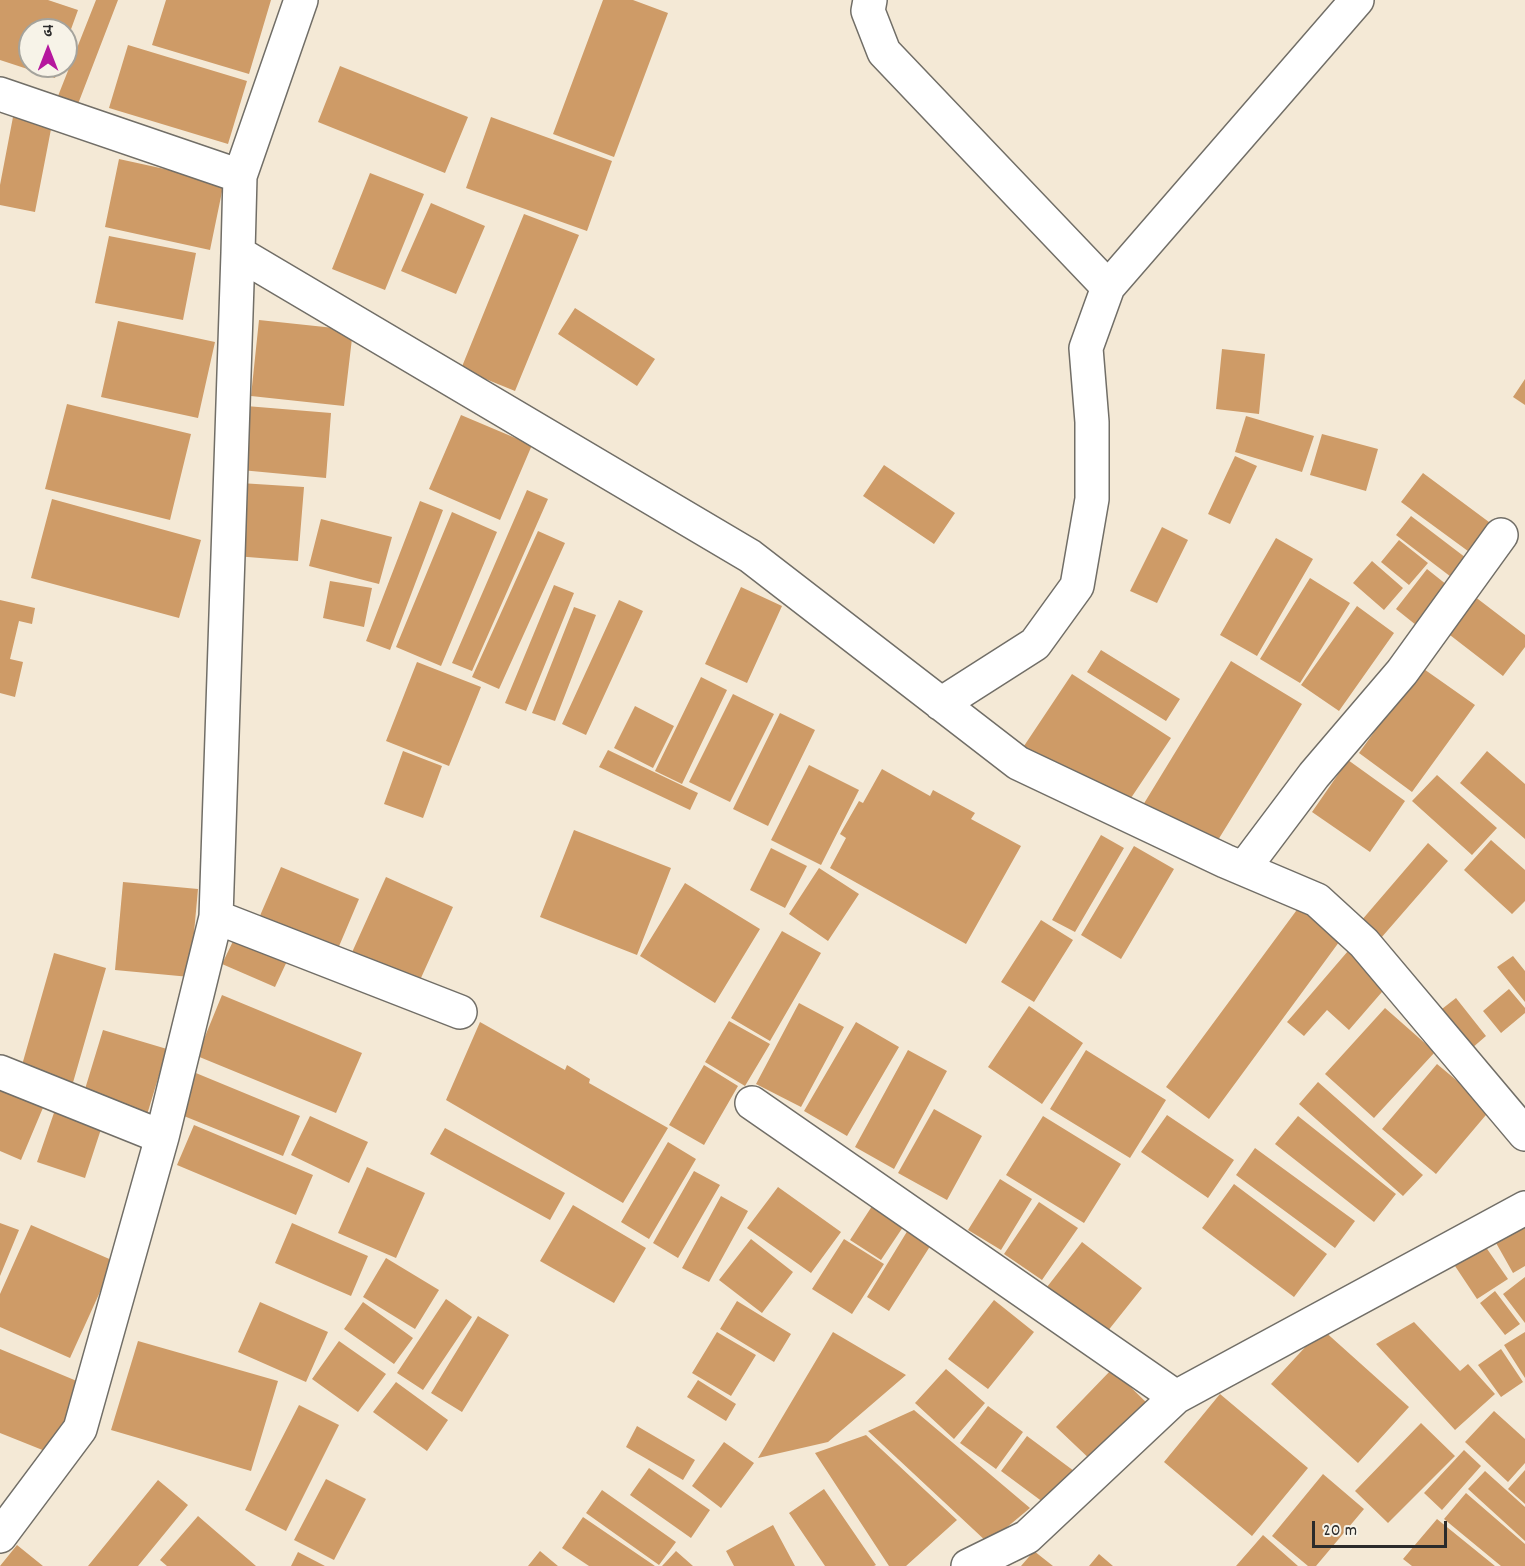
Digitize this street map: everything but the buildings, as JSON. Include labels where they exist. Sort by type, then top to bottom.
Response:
[{"type":"street","points":[[0,1536],[80,1429],[162,1137],[216,917],[240,176],[301,0]]},
{"type":"street","points":[[870,0],[868,11],[884,52],[1108,287]]},
{"type":"street","points":[[941,704],[1035,644],[1077,586],[1092,499],[1092,422],[1086,348],[1108,287],[1357,0]]},
{"type":"street","points":[[0,93],[240,176]]},
{"type":"street","points":[[238,253],[750,556],[1018,763],[1317,900],[1364,943],[1525,1134]]},
{"type":"street","points":[[1244,868],[1314,775],[1402,672],[1501,535]]},
{"type":"street","points":[[216,917],[460,1012]]},
{"type":"street","points":[[0,1072],[162,1137]]},
{"type":"street","points":[[752,1103],[1176,1397]]},
{"type":"street","points":[[968,1566],[1027,1537],[1176,1397],[1525,1208]]}]
